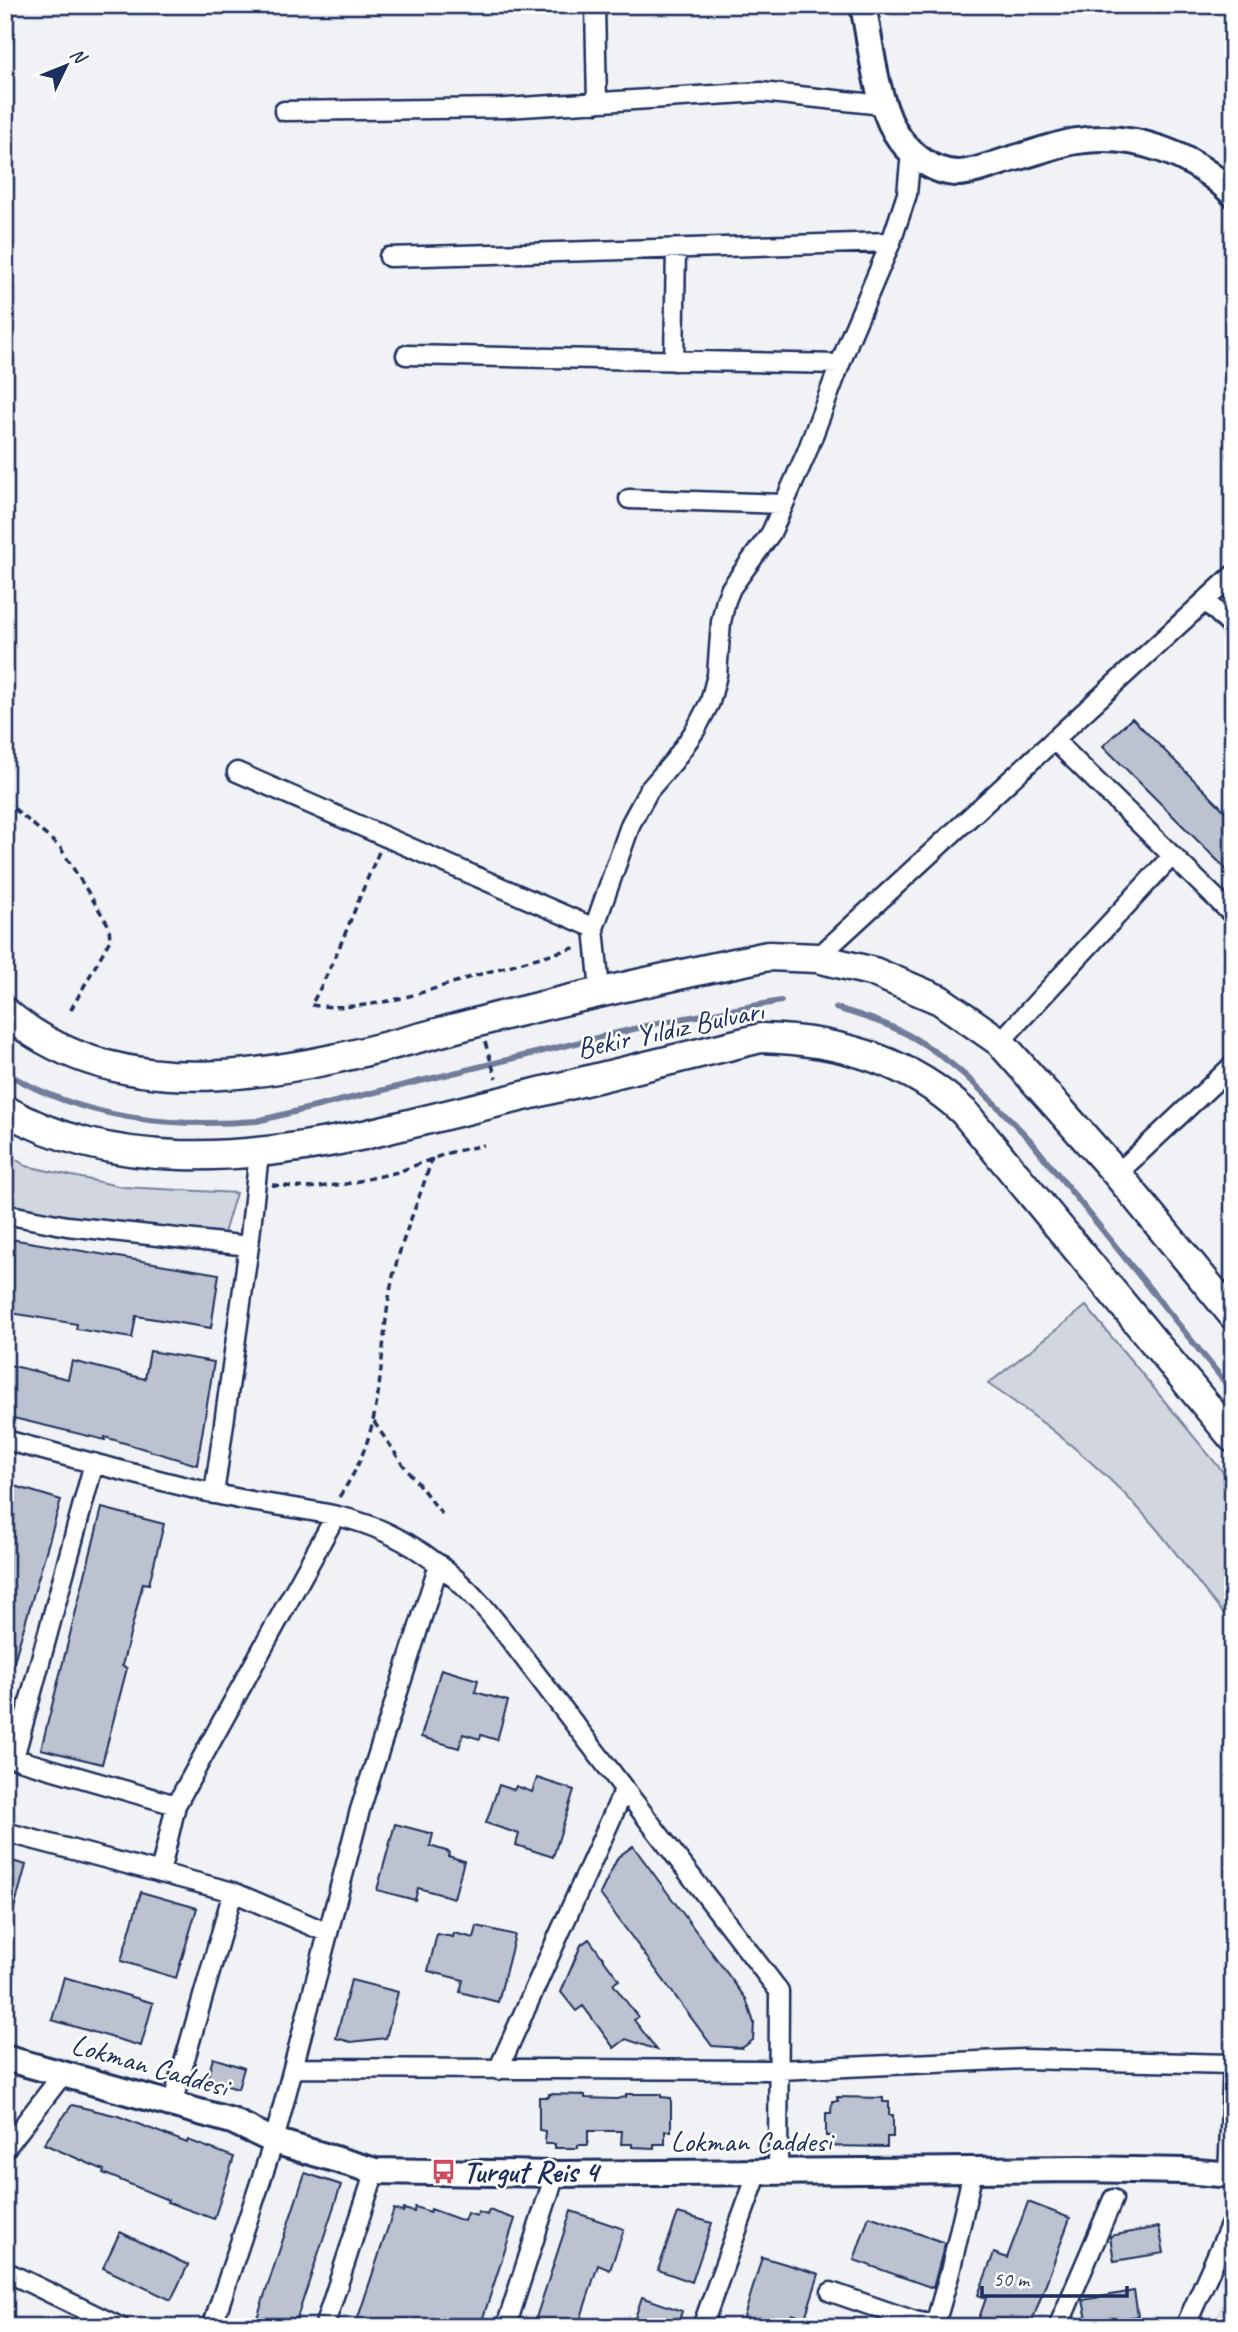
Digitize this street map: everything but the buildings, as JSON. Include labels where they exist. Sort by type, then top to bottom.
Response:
[{"type":"main road","name":"Bekir Yıldız Bulvarı","points":[[5,1012],[49,1042],[93,1061],[142,1073],[195,1076],[294,1068],[600,992],[768,956],[817,958],[856,966],[924,992],[961,1013],[1000,1042],[1118,1174],[1233,1315]]},
{"type":"main road","name":"Bekir Yıldız Bulvarı","points":[[5,1110],[61,1135],[116,1148],[188,1155],[259,1153],[364,1135],[761,1038],[813,1041],[863,1053],[913,1073],[948,1097],[964,1112],[1233,1438]]},
{"type":"street","points":[[595,5],[597,103]]},
{"type":"street","points":[[863,5],[883,105],[894,130],[911,152],[934,167],[959,173],[1075,141],[1116,139],[1178,155],[1209,173],[1233,194]]},
{"type":"street","points":[[284,111],[506,108],[761,92],[883,105]]},
{"type":"street","points":[[600,992],[594,935],[631,823],[639,805],[686,745],[704,716],[717,675],[721,622],[726,600],[771,533],[806,454],[891,242],[907,194],[911,152]]},
{"type":"street","points":[[390,257],[891,242]]},
{"type":"street","points":[[674,361],[676,249]]},
{"type":"street","points":[[406,355],[840,364]]},
{"type":"street","points":[[629,499],[784,504]]},
{"type":"street","points":[[817,958],[1233,575]]},
{"type":"street","points":[[1205,600],[1233,628]]},
{"type":"street","points":[[1054,740],[1233,915]]},
{"type":"street","points":[[237,772],[386,837],[594,935]]},
{"type":"street","points":[[1000,1042],[1172,856]]},
{"type":"street","points":[[1118,1174],[1233,1065]]},
{"type":"street","points":[[214,1494],[249,1246],[259,1153]]},
{"type":"street","points":[[5,1214],[67,1226],[249,1246]]},
{"type":"street","points":[[5,1440],[214,1494],[352,1520],[398,1538],[439,1564],[483,1605],[779,1991],[779,2070],[768,2172],[702,2327]]},
{"type":"street","points":[[94,1463],[10,1757],[176,1805]]},
{"type":"street","points":[[160,1873],[176,1805],[329,1516]]},
{"type":"street","points":[[212,2327],[274,2141],[360,1810],[439,1564]]},
{"type":"street","points":[[498,2070],[624,1790]]},
{"type":"street","points":[[5,1832],[233,1892],[328,1933]]},
{"type":"street","points":[[172,2104],[233,1892]]},
{"type":"street","name":"Lokman Caddesi","points":[[5,2058],[232,2121],[274,2141],[375,2171],[555,2174],[1133,2169],[1230,2175]]},
{"type":"street","points":[[293,2068],[779,2070],[1023,2059],[1232,2062],[1230,2175]]},
{"type":"street","points":[[5,2148],[63,2074]]},
{"type":"street","points":[[324,2327],[375,2171]]},
{"type":"street","points":[[831,2292],[915,2321],[938,2324],[973,2171]]},
{"type":"street","points":[[506,2327],[555,2174]]},
{"type":"street","points":[[1058,2327],[1113,2199]]},
{"type":"street","points":[[1185,2327],[1233,2220]]},
{"type":"street","points":[[5,2271],[120,2327]]},
{"type":"path","points":[[5,801],[60,847],[109,926],[110,940],[69,1013]]},
{"type":"path","points":[[386,837],[356,903],[341,947],[311,1005],[348,1007],[439,988],[594,935]]},
{"type":"path","points":[[489,1055],[495,1073]]},
{"type":"path","points":[[256,1183],[307,1188],[346,1184],[398,1172],[432,1158],[484,1145]]},
{"type":"path","points":[[329,1516],[355,1472],[374,1422],[393,1276],[432,1158]]},
{"type":"path","points":[[374,1422],[442,1514]]},
{"type":"shaded area","points":[[5,1152],[26,1166],[123,1187],[236,1193],[224,1233],[183,1243],[5,1215]]},
{"type":"shaded area","points":[[1086,1306],[1233,1484],[1233,1624],[1137,1506],[1055,1432],[988,1384]]},
{"type":"shaded area","points":[[1233,2283],[1233,2327],[1211,2327]]},
{"type":"waterway","points":[[5,1072],[64,1100],[127,1117],[191,1123],[257,1121],[658,1023],[781,1001]]},
{"type":"waterway","points":[[836,1008],[908,1034],[946,1060],[982,1091],[1030,1140],[1233,1392]]},
{"type":"place","name":"Turgut Reis 4","points":[[443,2172]]}]
